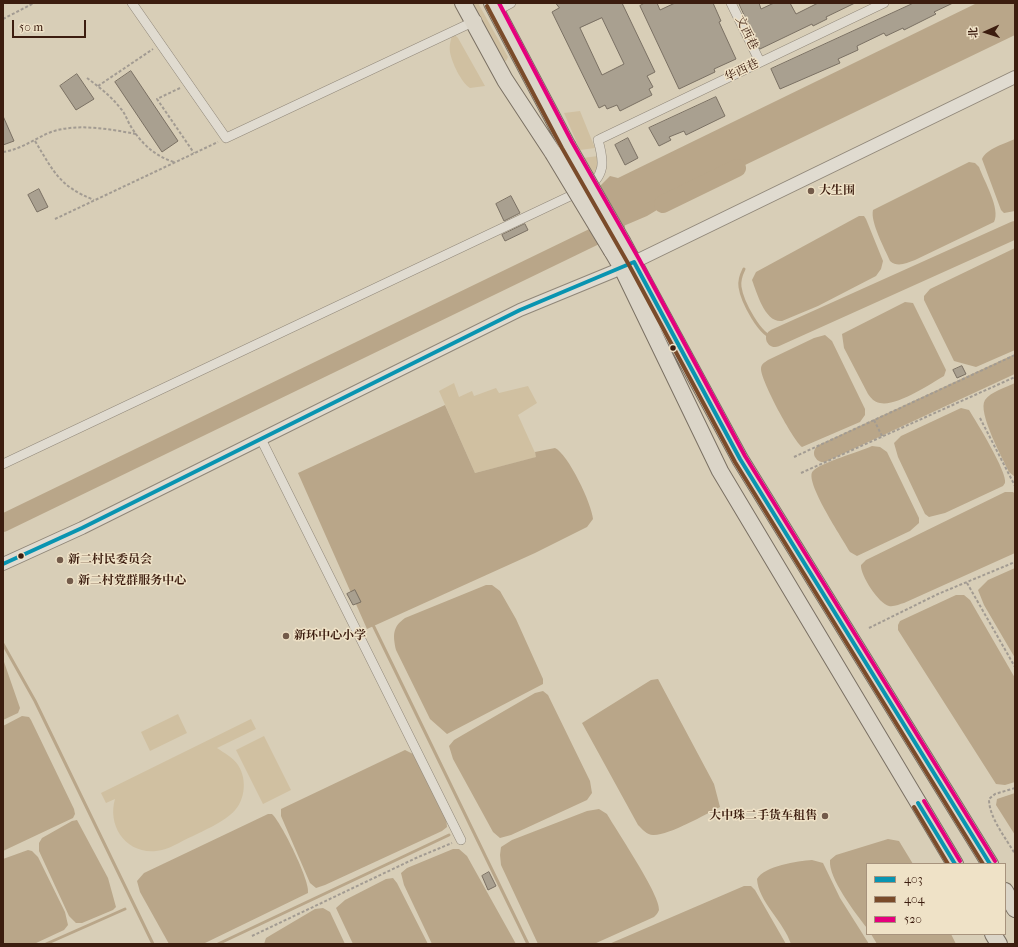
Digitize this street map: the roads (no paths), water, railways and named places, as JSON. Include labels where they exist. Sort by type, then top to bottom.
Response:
[{"type":"highway","points":[[463,3],[505,80],[618,247]]},
{"type":"highway","points":[[494,7],[567,145],[618,247],[740,459],[989,863]]},
{"type":"highway","points":[[628,265],[720,471],[954,863]]},
{"type":"highway","points":[[1006,893],[1015,910]]},
{"type":"highway","points":[[994,935],[999,944]]},
{"type":"street","points":[[132,3],[226,138],[478,20]]},
{"type":"street","points":[[494,7],[511,3]]},
{"type":"street","name":"文西巷","points":[[731,3],[760,62]]},
{"type":"street","name":"华西巷","points":[[3,464],[585,189],[597,179],[600,173],[602,160],[599,139],[884,3]]},
{"type":"street","points":[[3,564],[82,528],[520,310],[628,265],[1015,77]]},
{"type":"street","points":[[261,439],[461,840]]},
{"type":"waterway","points":[[663,204],[737,168]]},
{"type":"waterway","points":[[3,523],[616,226]]},
{"type":"waterway","points":[[775,338],[1015,230]]},
{"type":"waterway","points":[[744,269],[740,278],[741,293],[744,301],[763,332],[775,338]]},
{"type":"waterway","points":[[823,453],[1015,364]]},
{"type":"waterway","points":[[373,625],[528,944]]},
{"type":"waterway","points":[[3,644],[35,701],[153,944]]},
{"type":"waterway","points":[[218,944],[449,835]]},
{"type":"waterway","points":[[46,944],[125,909]]},
{"type":"place","name":"大生围","points":[[811,191]]},
{"type":"place","name":"新二村民委员会","points":[[60,560]]},
{"type":"place","name":"新二村党群服务中心","points":[[70,581]]},
{"type":"place","name":"新环中心小学","points":[[286,636]]},
{"type":"place","name":"大中珠二手货车租售","points":[[825,816]]}]
